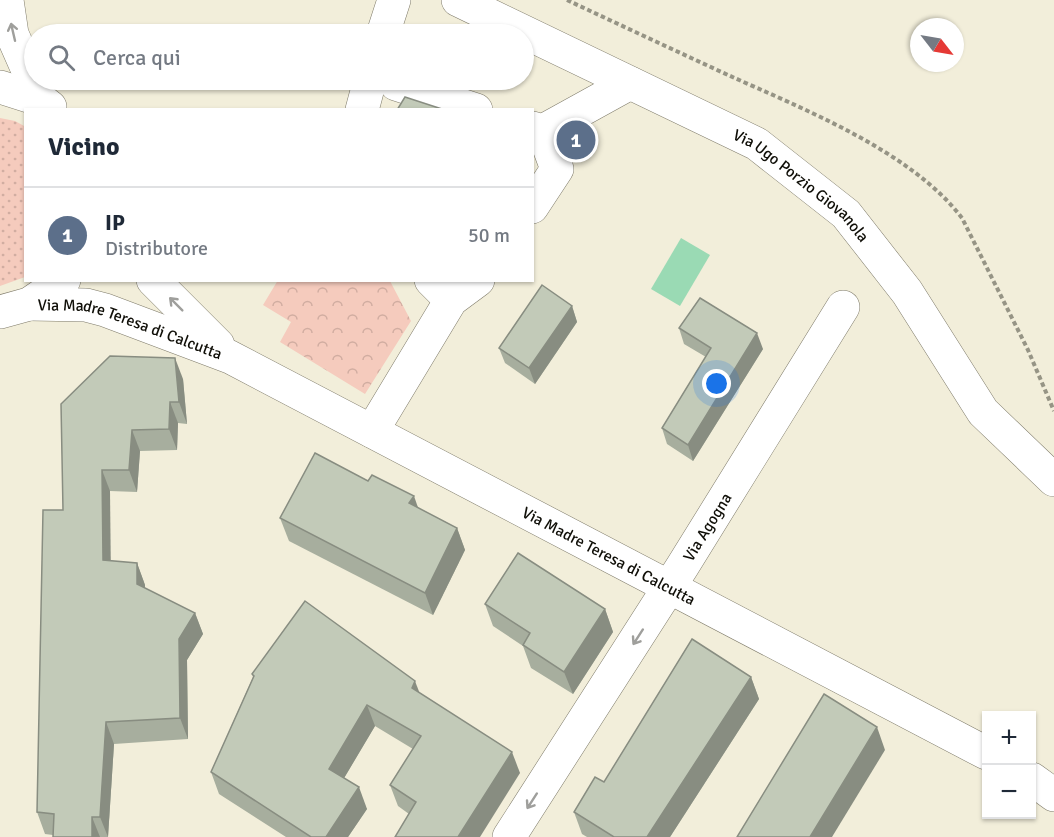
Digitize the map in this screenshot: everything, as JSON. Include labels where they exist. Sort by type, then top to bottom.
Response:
[{"type":"street","points":[[7,0],[12,34],[24,58]]},
{"type":"street","points":[[386,24],[394,0]]},
{"type":"street","name":"Via Ugo Porzio Giovanola","points":[[458,0],[508,24]]},
{"type":"street","name":"Via Ugo Porzio Giovanola","points":[[534,37],[757,144],[846,214],[907,292],[983,412],[1054,480]]},
{"type":"street","points":[[534,204],[557,169],[538,130],[630,83]]},
{"type":"street","points":[[0,87],[48,105]]},
{"type":"street","points":[[40,90],[48,105]]},
{"type":"street","points":[[363,108],[367,90]]},
{"type":"street","points":[[414,90],[470,108]]},
{"type":"street","points":[[15,308],[60,282]]},
{"type":"street","name":"Via Madre Teresa di Calcutta","points":[[155,282],[230,357]]},
{"type":"street","points":[[372,431],[441,290],[471,282]]},
{"type":"street","name":"Via Madre Teresa di Calcutta","points":[[15,308],[86,305],[230,357],[982,750]]},
{"type":"street","name":"Via Agogna","points":[[509,837],[669,588],[843,308]]},
{"type":"street","points":[[1036,782],[1054,795]]},
{"type":"path","points":[[567,0],[828,120],[912,170],[951,204],[962,218],[1023,341],[1054,411]]},
{"type":"green space","points":[[0,118],[15,121],[24,126],[24,277],[0,286]]},
{"type":"green space","points":[[277,282],[391,282],[411,321],[365,394],[280,342],[291,322],[263,305]]},
{"type":"shaded area","points":[[681,238],[710,255],[680,306],[651,289]]},
{"type":"building","points":[[405,97],[439,108],[398,108]]},
{"type":"building","points":[[542,285],[572,306],[529,368],[499,348]]},
{"type":"building","points":[[700,298],[757,333],[688,445],[662,428],[711,348],[679,328]]},
{"type":"building","points":[[110,356],[175,358],[179,402],[170,402],[169,429],[132,430],[129,470],[102,470],[103,560],[137,563],[137,584],[195,613],[179,639],[180,718],[106,722],[100,817],[92,817],[92,837],[53,837],[54,814],[37,812],[43,510],[63,510],[61,404]]},
{"type":"building","points":[[315,453],[368,481],[372,475],[414,496],[409,503],[457,528],[425,593],[280,518]]},
{"type":"building","points":[[518,553],[605,609],[564,672],[523,645],[530,633],[485,604]]},
{"type":"building","points":[[305,601],[415,681],[412,688],[512,752],[458,837],[395,837],[416,802],[390,785],[421,736],[367,705],[329,769],[359,787],[326,837],[311,837],[211,772],[254,676],[252,674]]},
{"type":"building","points":[[692,639],[751,677],[647,837],[614,837],[574,812],[595,777],[604,782]]},
{"type":"building","points":[[824,694],[877,727],[810,837],[737,837]]},
{"type":"place","name":"IP","points":[[576,140]]}]
